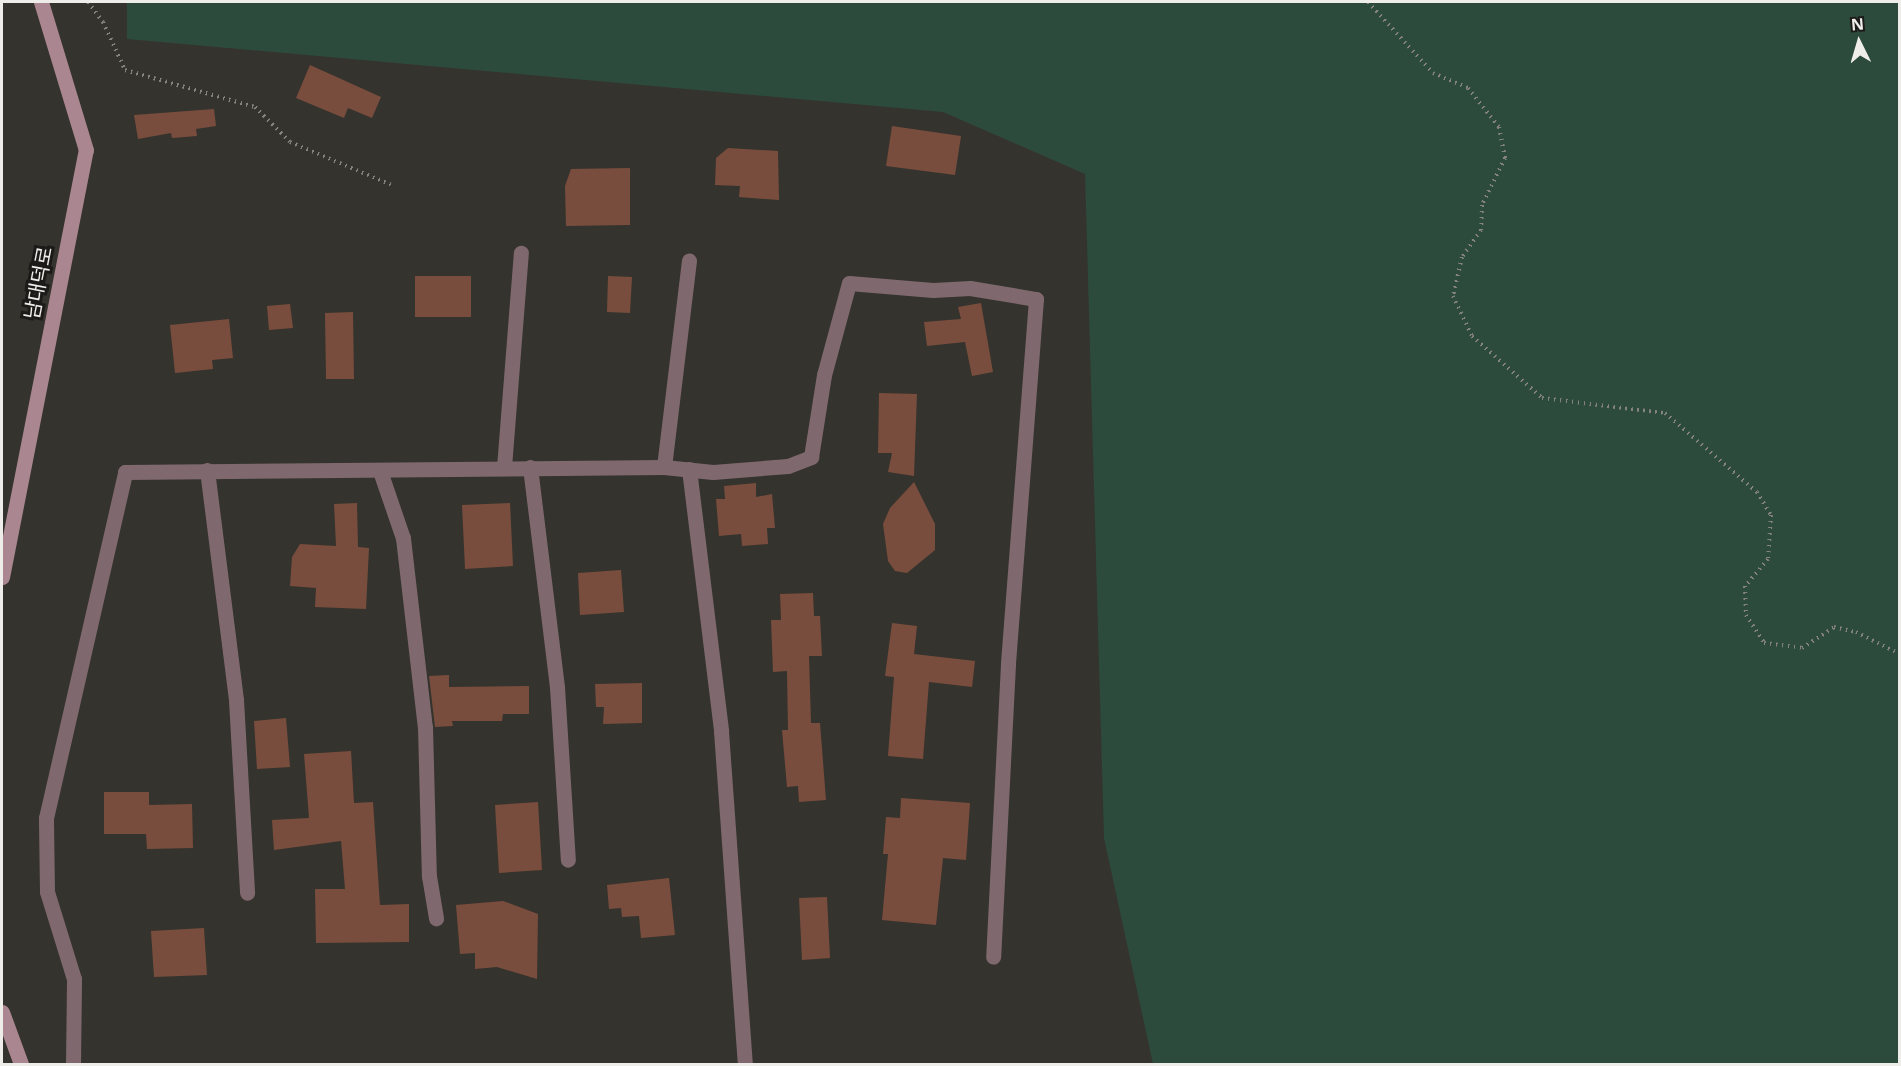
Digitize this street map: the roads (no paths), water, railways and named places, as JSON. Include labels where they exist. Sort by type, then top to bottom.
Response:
[{"type":"main road","name":"남대덕로","points":[[2,577],[86,150],[41,2]]},
{"type":"main road","points":[[2,1012],[21,1065]]},
{"type":"street","points":[[504,467],[521,253]]},
{"type":"street","points":[[664,467],[689,261]]},
{"type":"street","points":[[73,1065],[74,980],[47,892],[46,818],[125,472],[380,471],[504,467],[689,469],[788,466],[811,457],[824,375],[849,283],[933,290],[970,288],[1036,299],[1007,675],[993,957]]},
{"type":"street","points":[[530,467],[557,687],[568,860]]},
{"type":"street","points":[[689,469],[721,731],[745,1065]]},
{"type":"street","points":[[207,470],[236,700],[247,893]]},
{"type":"street","points":[[380,471],[403,538],[425,727],[429,876],[436,918]]}]
